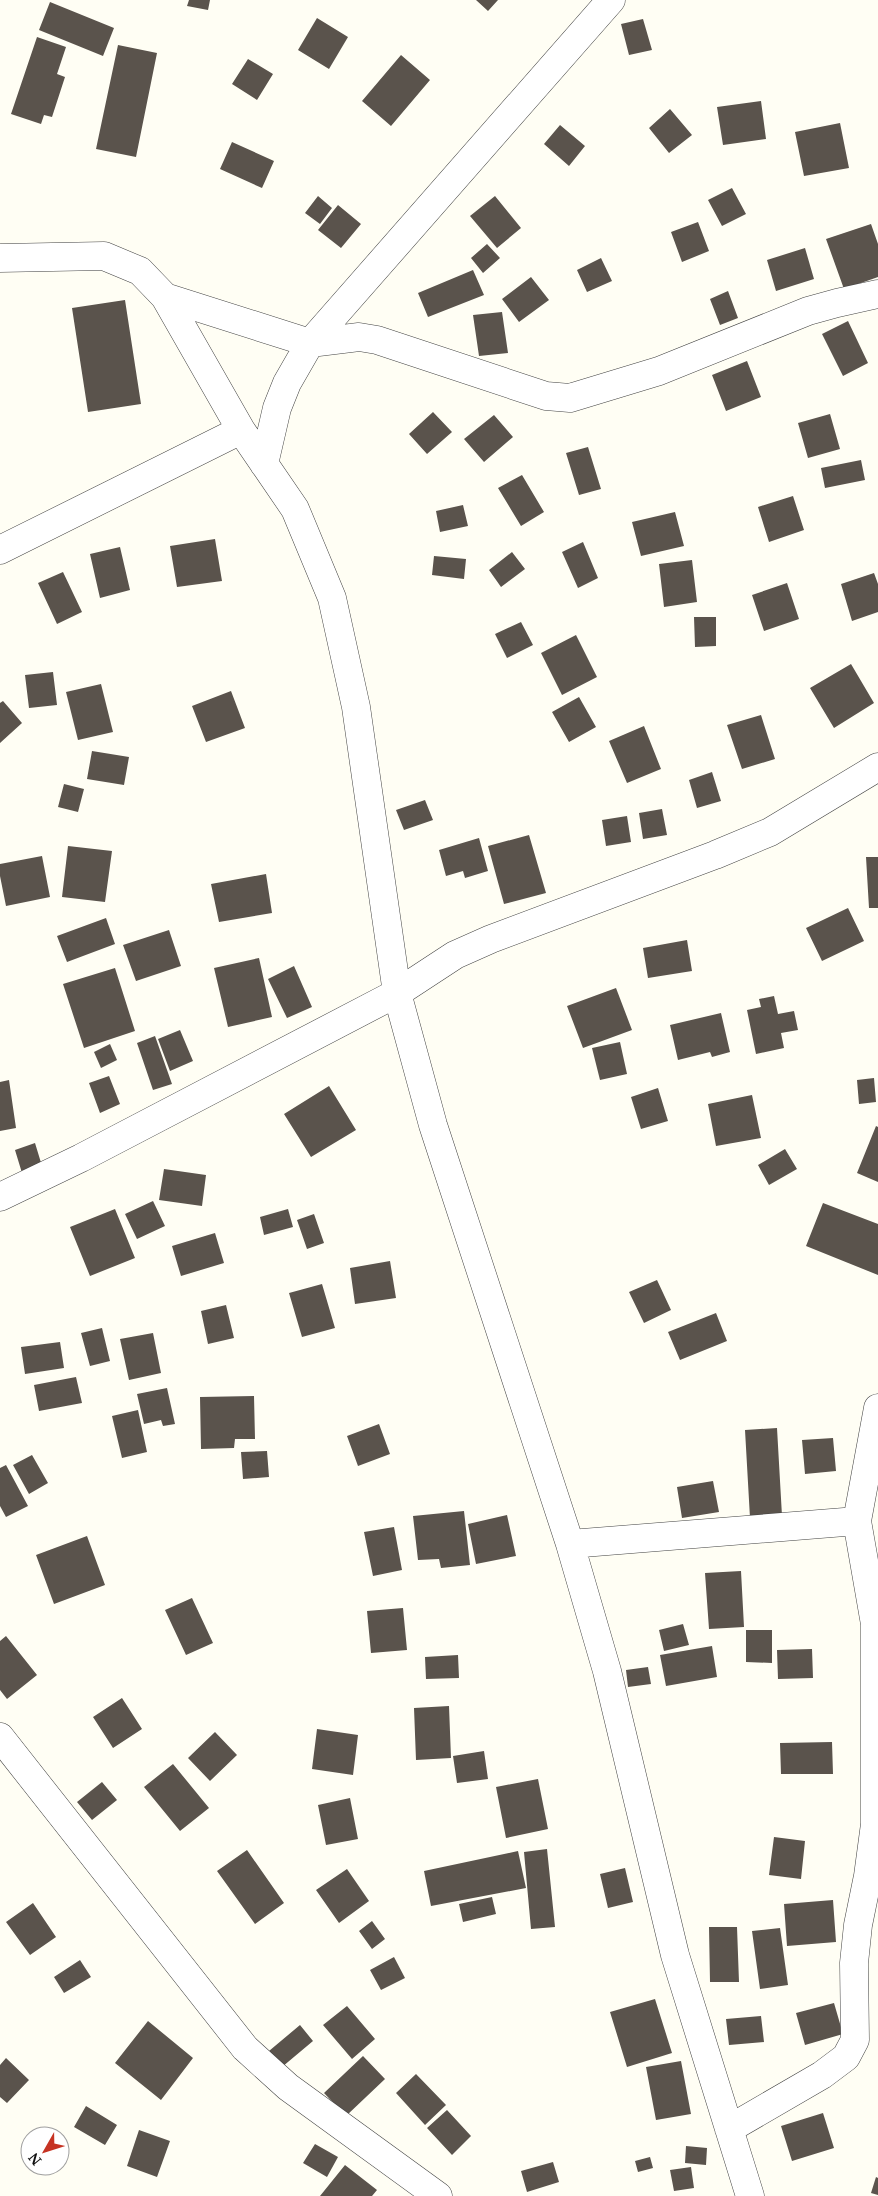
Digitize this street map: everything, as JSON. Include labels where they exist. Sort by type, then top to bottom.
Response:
[{"type":"street","points":[[264,464],[277,408],[287,383],[310,343],[611,0]]},
{"type":"street","points":[[0,258],[104,256],[140,270],[165,296],[241,430],[295,509],[332,598],[356,707],[397,993],[433,1125],[570,1544],[607,1672],[675,1955],[750,2196]]},
{"type":"street","points":[[165,296],[310,343],[359,337],[377,340],[546,396],[570,398],[659,371],[808,311],[878,294]]},
{"type":"street","points":[[0,550],[241,430]]},
{"type":"street","points":[[0,1198],[81,1158],[397,993],[455,955],[491,939],[715,855],[770,832],[878,767]]},
{"type":"street","points":[[729,2128],[822,2076],[846,2057],[856,2040],[854,1963],[858,1925],[868,1876],[875,1824],[876,1624],[857,1521],[878,1408]]},
{"type":"street","points":[[570,1544],[857,1521]]},
{"type":"street","points":[[0,1738],[245,2048],[288,2088],[438,2196]]},
{"type":"building","points":[[189,0],[210,0],[208,10],[187,6]]},
{"type":"building","points":[[476,0],[498,0],[488,11]]},
{"type":"building","points":[[50,2],[114,28],[103,56],[39,30]]},
{"type":"building","points":[[317,18],[348,37],[329,69],[298,50]]},
{"type":"building","points":[[643,19],[652,50],[629,55],[621,24]]},
{"type":"building","points":[[37,37],[66,47],[57,74],[65,77],[52,117],[44,115],[41,124],[11,114]]},
{"type":"building","points":[[118,45],[157,53],[136,157],[96,149]]},
{"type":"building","points":[[401,55],[430,80],[391,126],[362,101]]},
{"type":"building","points":[[248,59],[273,74],[257,100],[232,84]]},
{"type":"building","points":[[761,101],[766,139],[723,145],[717,107]]},
{"type":"building","points":[[670,109],[692,135],[669,153],[649,128]]},
{"type":"building","points":[[840,123],[849,168],[804,176],[795,132]]},
{"type":"building","points":[[560,125],[585,146],[569,166],[544,144]]},
{"type":"building","points":[[232,142],[274,161],[262,188],[220,169]]},
{"type":"building","points":[[732,188],[746,214],[722,226],[708,200]]},
{"type":"building","points":[[318,196],[332,208],[320,224],[305,213]]},
{"type":"building","points":[[495,196],[521,228],[497,248],[470,216]]},
{"type":"building","points":[[338,205],[361,224],[341,248],[318,230]]},
{"type":"building","points":[[698,222],[709,251],[682,262],[671,232]]},
{"type":"building","points":[[871,224],[878,244],[878,277],[844,289],[826,239]]},
{"type":"building","points":[[487,244],[500,258],[483,273],[471,258]]},
{"type":"building","points":[[805,248],[814,279],[776,291],[767,260]]},
{"type":"building","points":[[601,258],[612,281],[587,292],[577,270]]},
{"type":"building","points":[[473,270],[484,295],[428,317],[418,293]]},
{"type":"building","points":[[531,277],[549,300],[519,322],[502,299]]},
{"type":"building","points":[[728,291],[738,318],[720,325],[710,299]]},
{"type":"building","points":[[125,300],[141,404],[88,412],[72,308]]},
{"type":"building","points":[[502,312],[508,353],[479,356],[473,315]]},
{"type":"building","points":[[848,321],[868,363],[843,376],[822,334]]},
{"type":"building","points":[[747,361],[761,397],[726,411],[712,375]]},
{"type":"building","points":[[433,412],[452,432],[427,454],[409,434]]},
{"type":"building","points":[[830,414],[840,449],[808,458],[798,423]]},
{"type":"building","points":[[494,415],[513,437],[484,462],[464,439]]},
{"type":"building","points":[[588,447],[601,489],[579,495],[566,453]]},
{"type":"building","points":[[861,460],[865,480],[825,488],[821,468]]},
{"type":"building","points":[[522,475],[544,512],[521,526],[498,488]]},
{"type":"building","points":[[793,496],[804,530],[769,542],[758,507]]},
{"type":"building","points":[[463,505],[468,526],[440,532],[436,511]]},
{"type":"building","points":[[675,512],[684,546],[641,556],[632,522]]},
{"type":"building","points":[[215,539],[222,581],[177,587],[170,546]]},
{"type":"building","points":[[583,542],[598,578],[578,588],[562,552]]},
{"type":"building","points":[[120,547],[130,590],[100,598],[90,554]]},
{"type":"building","points":[[512,552],[525,569],[501,587],[489,570]]},
{"type":"building","points":[[434,556],[466,559],[464,579],[432,575]]},
{"type":"building","points":[[692,560],[697,602],[664,607],[659,564]]},
{"type":"building","points":[[63,572],[82,612],[57,624],[38,583]]},
{"type":"building","points":[[874,573],[878,584],[878,612],[852,621],[841,584]]},
{"type":"building","points":[[787,583],[799,619],[764,631],[752,595]]},
{"type":"building","points":[[694,617],[716,617],[716,646],[695,647]]},
{"type":"building","points":[[521,622],[533,645],[507,658],[495,634]]},
{"type":"building","points":[[576,635],[597,677],[562,695],[541,653]]},
{"type":"building","points":[[851,664],[874,703],[834,728],[810,688]]},
{"type":"building","points":[[53,672],[57,705],[29,708],[25,675]]},
{"type":"building","points":[[101,684],[113,732],[78,740],[66,692]]},
{"type":"building","points":[[231,691],[245,728],[206,742],[192,706]]},
{"type":"building","points":[[579,697],[596,727],[569,742],[552,712]]},
{"type":"building","points":[[3,701],[22,723],[0,743],[0,703]]},
{"type":"building","points":[[761,715],[775,759],[742,769],[727,725]]},
{"type":"building","points":[[644,726],[661,769],[627,783],[609,741]]},
{"type":"building","points":[[92,751],[129,757],[124,785],[87,779]]},
{"type":"building","points":[[712,772],[721,801],[697,808],[689,780]]},
{"type":"building","points":[[64,784],[84,789],[78,812],[58,807]]},
{"type":"building","points":[[425,800],[433,820],[404,830],[396,810]]},
{"type":"building","points":[[662,809],[667,835],[643,839],[639,813]]},
{"type":"building","points":[[627,816],[631,842],[606,846],[602,820]]},
{"type":"building","points":[[529,835],[546,893],[504,904],[488,846]]},
{"type":"building","points":[[479,838],[488,871],[465,878],[463,871],[446,876],[439,850]]},
{"type":"building","points":[[68,846],[112,851],[105,902],[62,897]]},
{"type":"building","points":[[42,856],[50,897],[6,906],[0,876],[0,864]]},
{"type":"building","points":[[866,857],[878,857],[878,908],[869,908]]},
{"type":"building","points":[[266,874],[272,913],[219,922],[211,884]]},
{"type":"building","points":[[848,908],[864,941],[822,961],[806,928]]},
{"type":"building","points":[[106,918],[115,944],[67,962],[57,936]]},
{"type":"building","points":[[169,930],[181,966],[136,981],[123,945]]},
{"type":"building","points":[[687,940],[692,971],[648,978],[643,948]]},
{"type":"building","points":[[259,958],[272,1017],[228,1027],[214,968]]},
{"type":"building","points":[[294,966],[312,1007],[287,1018],[268,979]]},
{"type":"building","points":[[115,968],[135,1031],[84,1048],[63,984]]},
{"type":"building","points":[[616,988],[632,1030],[583,1048],[567,1006]]},
{"type":"building","points":[[774,996],[778,1014],[794,1011],[798,1030],[781,1033],[784,1048],[756,1054],[747,1010],[761,1007],[759,999]]},
{"type":"building","points":[[721,1013],[730,1052],[712,1057],[710,1052],[678,1060],[670,1025]]},
{"type":"building","points":[[180,1030],[193,1061],[170,1071],[158,1039]]},
{"type":"building","points":[[155,1036],[172,1084],[153,1090],[137,1043]]},
{"type":"building","points":[[620,1042],[627,1074],[600,1080],[592,1048]]},
{"type":"building","points":[[110,1044],[117,1060],[101,1068],[94,1052]]},
{"type":"building","points":[[109,1076],[120,1104],[100,1113],[89,1083]]},
{"type":"building","points":[[874,1078],[876,1102],[859,1104],[857,1080]]},
{"type":"building","points":[[9,1080],[16,1128],[0,1131],[0,1082]]},
{"type":"building","points":[[329,1086],[356,1130],[311,1157],[284,1114]]},
{"type":"building","points":[[658,1088],[668,1121],[641,1129],[631,1097]]},
{"type":"building","points":[[752,1095],[761,1138],[716,1146],[708,1104]]},
{"type":"building","points":[[876,1126],[878,1127],[878,1182],[857,1173]]},
{"type":"building","points":[[35,1143],[42,1166],[22,1173],[15,1150]]},
{"type":"building","points":[[785,1149],[797,1169],[769,1185],[758,1165]]},
{"type":"building","points":[[164,1169],[206,1175],[202,1206],[159,1200]]},
{"type":"building","points":[[153,1201],[165,1226],[137,1239],[125,1214]]},
{"type":"building","points":[[823,1203],[878,1224],[878,1275],[806,1246]]},
{"type":"building","points":[[115,1209],[135,1258],[90,1276],[70,1227]]},
{"type":"building","points":[[288,1209],[293,1227],[264,1235],[260,1217]]},
{"type":"building","points":[[314,1214],[324,1243],[307,1249],[297,1220]]},
{"type":"building","points":[[215,1233],[224,1263],[181,1276],[172,1246]]},
{"type":"building","points":[[390,1261],[396,1298],[355,1304],[350,1268]]},
{"type":"building","points":[[657,1280],[671,1310],[644,1323],[629,1292]]},
{"type":"building","points":[[322,1284],[335,1328],[302,1337],[289,1293]]},
{"type":"building","points":[[226,1305],[234,1338],[208,1344],[201,1311]]},
{"type":"building","points":[[716,1313],[727,1341],[680,1360],[668,1332]]},
{"type":"building","points":[[102,1328],[110,1361],[90,1366],[81,1333]]},
{"type":"building","points":[[153,1333],[161,1373],[129,1380],[120,1339]]},
{"type":"building","points":[[60,1342],[64,1368],[25,1374],[21,1347]]},
{"type":"building","points":[[76,1377],[82,1403],[39,1411],[34,1385]]},
{"type":"building","points":[[167,1388],[175,1424],[163,1426],[161,1420],[144,1424],[137,1394]]},
{"type":"building","points":[[254,1396],[255,1439],[235,1439],[234,1448],[201,1449],[200,1397]]},
{"type":"building","points":[[138,1410],[147,1452],[122,1458],[112,1416]]},
{"type":"building","points":[[379,1424],[390,1454],[358,1466],[347,1436]]},
{"type":"building","points":[[777,1428],[782,1516],[750,1518],[745,1430]]},
{"type":"building","points":[[833,1438],[836,1471],[805,1474],[802,1440]]},
{"type":"building","points":[[267,1451],[269,1477],[243,1479],[241,1452]]},
{"type":"building","points":[[32,1455],[48,1483],[29,1494],[13,1465]]},
{"type":"building","points":[[6,1465],[28,1506],[6,1517],[0,1506],[0,1468]]},
{"type":"building","points":[[713,1481],[719,1512],[682,1518],[677,1487]]},
{"type":"building","points":[[464,1511],[470,1565],[441,1568],[439,1559],[418,1560],[413,1516]]},
{"type":"building","points":[[507,1515],[516,1556],[476,1564],[468,1524]]},
{"type":"building","points":[[394,1527],[402,1570],[373,1576],[364,1532]]},
{"type":"building","points":[[87,1536],[105,1585],[54,1604],[36,1555]]},
{"type":"building","points":[[741,1571],[744,1627],[709,1629],[705,1573]]},
{"type":"building","points":[[192,1598],[213,1643],[186,1655],[165,1610]]},
{"type":"building","points":[[403,1608],[407,1650],[371,1653],[367,1611]]},
{"type":"building","points":[[683,1624],[689,1645],[664,1651],[659,1630]]},
{"type":"building","points":[[746,1630],[772,1630],[772,1663],[746,1662]]},
{"type":"building","points":[[6,1636],[37,1675],[7,1699],[0,1690],[0,1641]]},
{"type":"building","points":[[712,1646],[717,1677],[666,1686],[660,1655]]},
{"type":"building","points":[[812,1649],[813,1678],[778,1679],[777,1650]]},
{"type":"building","points":[[458,1655],[459,1678],[426,1679],[425,1657]]},
{"type":"building","points":[[648,1667],[651,1684],[628,1687],[626,1670]]},
{"type":"building","points":[[122,1698],[142,1729],[113,1748],[93,1717]]},
{"type":"building","points":[[449,1706],[451,1758],[416,1760],[414,1708]]},
{"type":"building","points":[[317,1729],[358,1735],[353,1775],[312,1769]]},
{"type":"building","points":[[215,1732],[237,1755],[210,1781],[188,1758]]},
{"type":"building","points":[[832,1742],[833,1774],[781,1774],[780,1743]]},
{"type":"building","points":[[484,1751],[488,1779],[457,1783],[453,1756]]},
{"type":"building","points":[[173,1764],[209,1808],[180,1831],[144,1787]]},
{"type":"building","points":[[538,1779],[548,1829],[506,1838],[496,1787]]},
{"type":"building","points":[[102,1782],[117,1800],[92,1820],[77,1802]]},
{"type":"building","points":[[350,1798],[358,1839],[326,1845],[318,1805]]},
{"type":"building","points":[[774,1837],[805,1841],[801,1879],[769,1875]]},
{"type":"building","points":[[547,1849],[555,1927],[531,1929],[524,1852]]},
{"type":"building","points":[[247,1850],[284,1903],[255,1924],[217,1871]]},
{"type":"building","points":[[518,1851],[526,1888],[431,1906],[424,1871]]},
{"type":"building","points":[[625,1868],[633,1902],[608,1908],[600,1874]]},
{"type":"building","points":[[347,1869],[369,1901],[339,1923],[316,1890]]},
{"type":"building","points":[[492,1897],[496,1914],[463,1922],[459,1904]]},
{"type":"building","points":[[833,1900],[836,1942],[787,1946],[784,1904]]},
{"type":"building","points":[[33,1903],[56,1937],[30,1955],[6,1922]]},
{"type":"building","points":[[372,1921],[385,1939],[372,1949],[359,1931]]},
{"type":"building","points":[[709,1927],[737,1927],[739,1982],[710,1982]]},
{"type":"building","points":[[780,1928],[788,1985],[760,1989],[752,1931]]},
{"type":"building","points":[[394,1957],[405,1978],[381,1990],[370,1970]]},
{"type":"building","points":[[80,1960],[91,1977],[64,1993],[54,1977]]},
{"type":"building","points":[[655,1999],[672,2053],[627,2067],[610,2012]]},
{"type":"building","points":[[834,2003],[843,2034],[805,2045],[796,2013]]},
{"type":"building","points":[[347,2006],[375,2039],[352,2059],[323,2025]]},
{"type":"building","points":[[761,2016],[764,2042],[729,2045],[726,2019]]},
{"type":"building","points":[[148,2021],[193,2058],[161,2100],[115,2063]]},
{"type":"building","points":[[300,2025],[313,2041],[282,2067],[269,2051]]},
{"type":"building","points":[[363,2056],[385,2079],[346,2116],[324,2093]]},
{"type":"building","points":[[6,2058],[29,2080],[7,2103],[0,2097],[0,2065]]},
{"type":"building","points":[[681,2061],[691,2114],[656,2120],[646,2067]]},
{"type":"building","points":[[416,2074],[446,2105],[425,2125],[396,2093]]},
{"type":"building","points":[[86,2106],[117,2125],[105,2145],[74,2127]]},
{"type":"building","points":[[447,2110],[471,2136],[452,2155],[427,2128]]},
{"type":"building","points":[[823,2113],[834,2148],[792,2161],[781,2126]]},
{"type":"building","points":[[139,2130],[170,2141],[157,2177],[127,2166]]},
{"type":"building","points":[[315,2144],[338,2157],[327,2177],[303,2163]]},
{"type":"building","points":[[686,2146],[707,2148],[706,2165],[685,2163]]},
{"type":"building","points":[[650,2157],[653,2168],[638,2172],[635,2161]]},
{"type":"building","points":[[553,2162],[559,2182],[527,2192],[521,2171]]},
{"type":"building","points":[[345,2165],[377,2190],[372,2196],[320,2196]]},
{"type":"building","points":[[691,2167],[694,2188],[674,2191],[670,2170]]},
{"type":"building","points":[[876,2177],[878,2178],[878,2195],[871,2193]]}]
